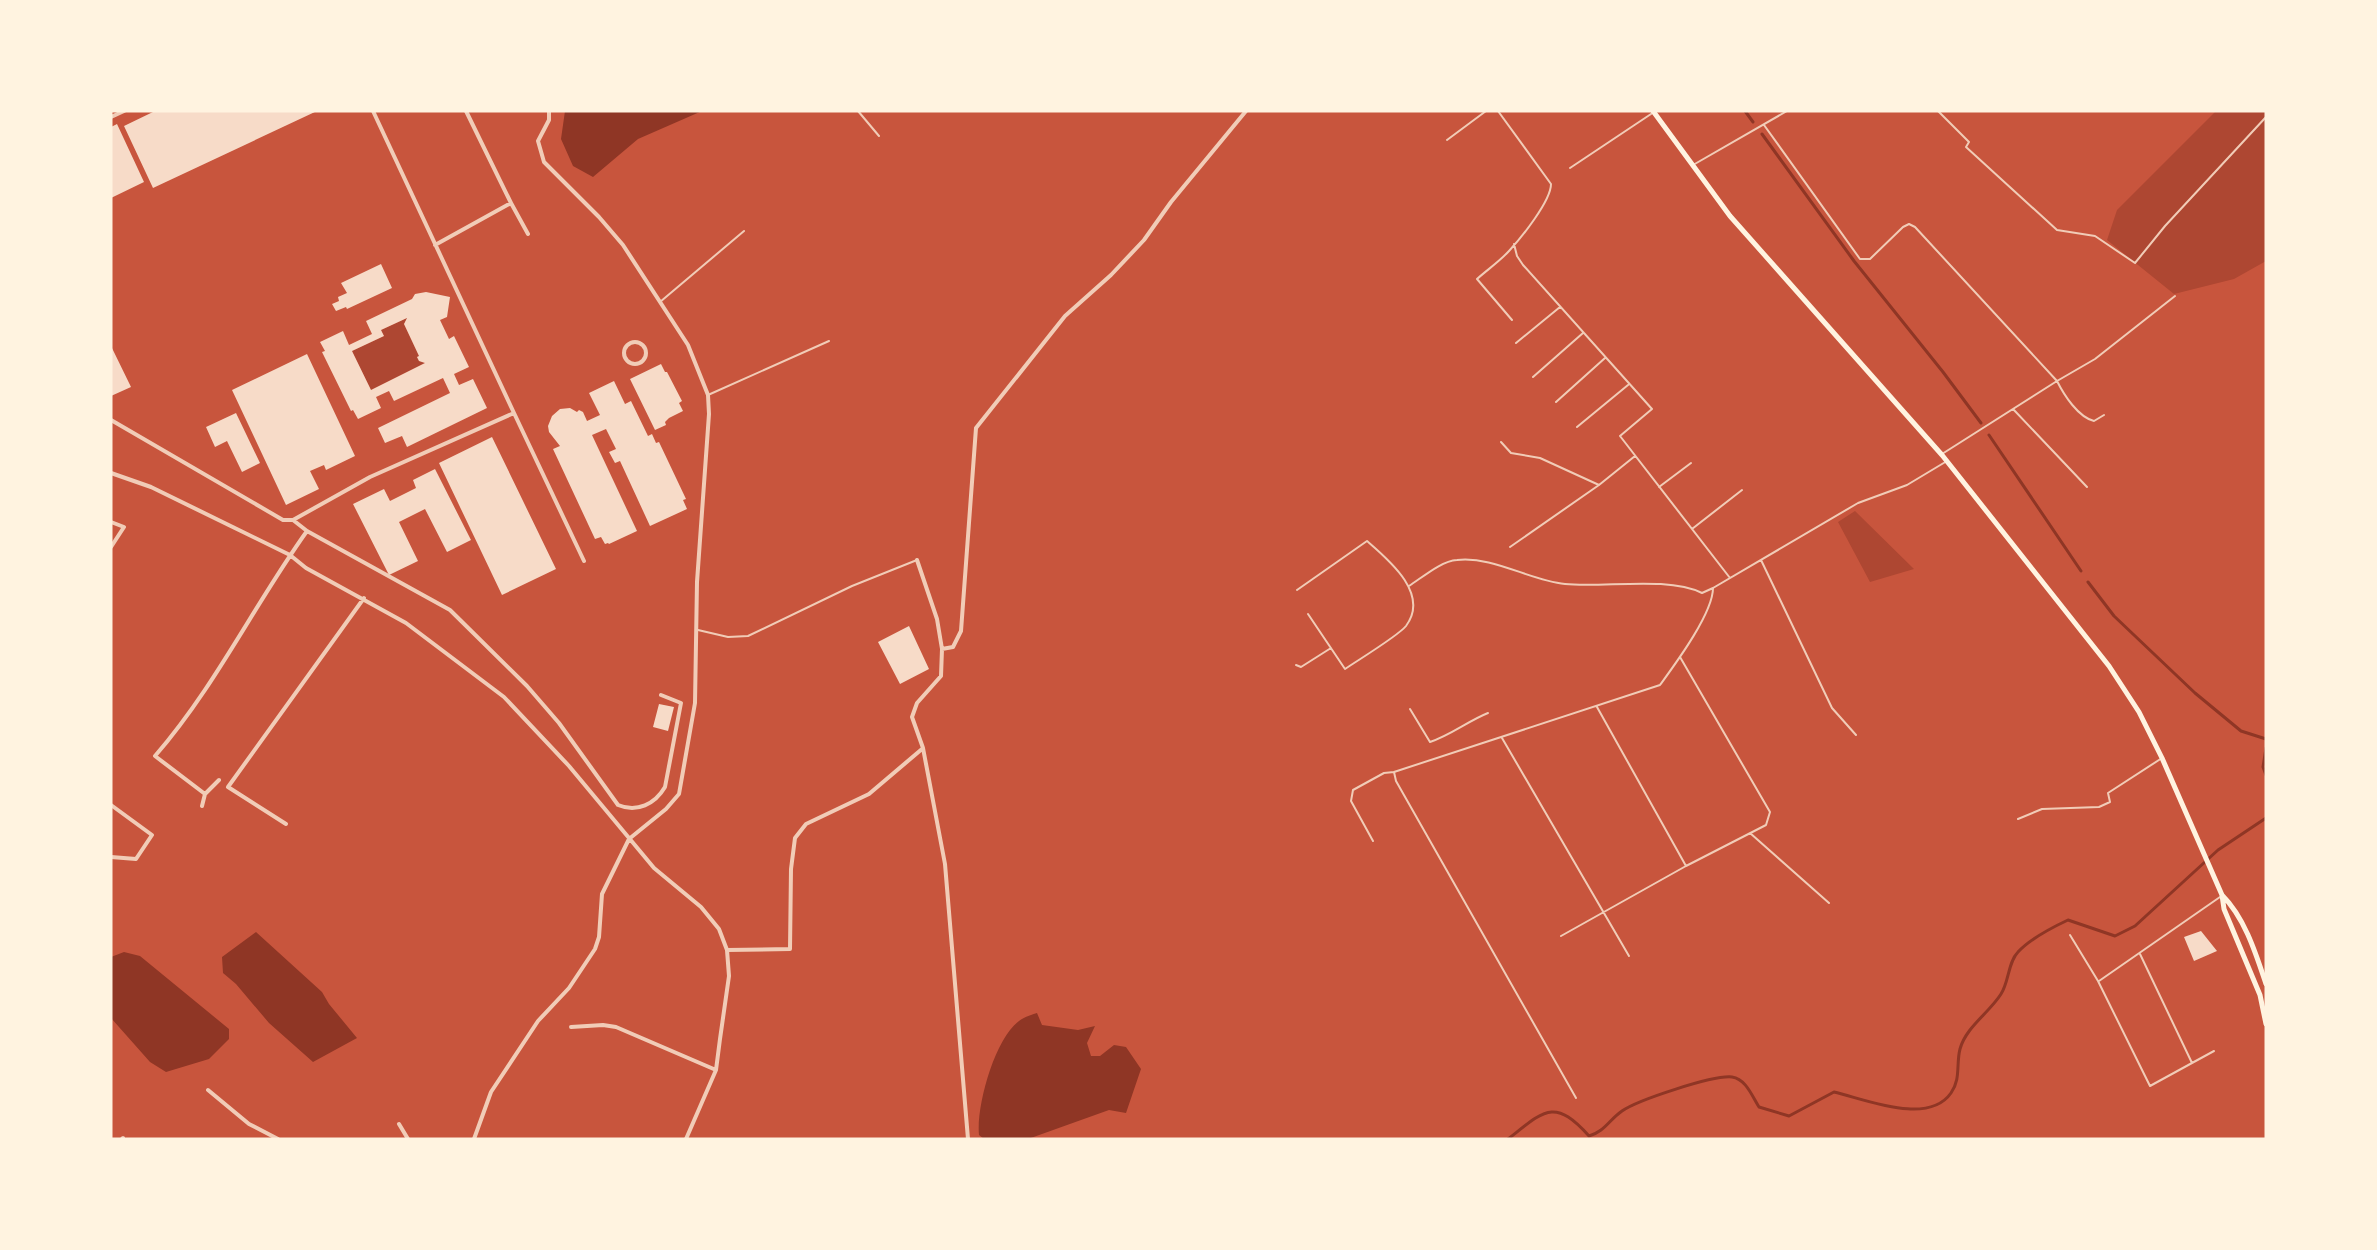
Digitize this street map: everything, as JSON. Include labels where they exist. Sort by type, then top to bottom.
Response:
[{"type":"main road","points":[[1654,111],[1730,216],[1942,454],[2109,666],[2139,712],[2162,758],[2222,895],[2224,909],[2260,994],[2266,1024]]},
{"type":"main road","points":[[2222,895],[2233,906],[2256,955],[2266,984]]},
{"type":"street","points":[[111,117],[124,111]]},
{"type":"street","points":[[373,111],[584,561]]},
{"type":"street","points":[[466,111],[528,234]]},
{"type":"street","points":[[474,1139],[491,1092],[538,1021],[569,988],[595,949],[599,937],[602,894],[629,839],[666,809],[679,794],[695,703],[695,630],[709,414],[708,394],[688,345],[623,245],[599,217],[544,162],[538,141],[549,120],[549,111]]},
{"type":"street","points":[[942,649],[953,647],[961,631],[975,428],[1065,316],[1111,275],[1144,240],[1171,202],[1246,111]]},
{"type":"street","points":[[435,245],[511,203]]},
{"type":"street","points":[[632,342],[639,342],[645,346],[646,356],[642,362],[632,364],[626,359],[625,349],[632,342]]},
{"type":"street","points":[[111,420],[283,520],[293,520],[370,477],[514,413]]},
{"type":"street","points":[[111,473],[151,487],[290,555],[306,568],[406,623],[504,698],[569,766],[654,868],[701,907],[719,929],[727,950],[729,976],[716,1070],[686,1139]]},
{"type":"street","points":[[293,520],[307,531],[450,609],[527,686],[559,723],[618,805],[625,808],[635,809],[646,805],[665,787],[681,703],[661,695]]},
{"type":"street","points":[[111,522],[124,527],[111,547]]},
{"type":"street","points":[[205,794],[155,756],[222,666],[307,531]]},
{"type":"street","points":[[917,560],[937,619],[942,649],[941,676],[917,704],[912,717],[923,748],[945,864],[968,1139]]},
{"type":"street","points":[[286,824],[228,787],[364,598]]},
{"type":"street","points":[[727,950],[790,949],[791,869],[795,838],[806,824],[869,794],[923,748]]},
{"type":"street","points":[[202,806],[205,794],[219,780]]},
{"type":"street","points":[[111,805],[152,835],[136,859],[111,857]]},
{"type":"street","points":[[571,1027],[616,1027],[716,1070]]},
{"type":"street","points":[[208,1090],[249,1124],[278,1139]]},
{"type":"street","points":[[399,1124],[408,1139]]},
{"type":"lane","points":[[858,111],[879,136]]},
{"type":"lane","points":[[1447,140],[1486,111]]},
{"type":"lane","points":[[1498,111],[1551,184],[1551,191],[1544,204],[1509,251],[1477,279],[1512,320]]},
{"type":"lane","points":[[1570,168],[1654,111]]},
{"type":"lane","points":[[1693,165],[1787,111]]},
{"type":"lane","points":[[1938,111],[1969,142],[1966,147],[2057,230],[2095,236],[2135,264],[2165,226],[2266,117]]},
{"type":"lane","points":[[1764,125],[1860,259],[1870,259],[1903,227],[1909,224],[1915,227],[2057,381],[2062,392],[2086,419],[2094,421],[2104,415]]},
{"type":"lane","points":[[660,302],[744,231]]},
{"type":"lane","points":[[1514,244],[1516,256],[1652,409],[1620,436],[1730,578]]},
{"type":"lane","points":[[1942,454],[2095,359],[2175,296]]},
{"type":"lane","points":[[1516,343],[1560,306]]},
{"type":"lane","points":[[1533,377],[1584,333]]},
{"type":"lane","points":[[708,394],[829,341]]},
{"type":"lane","points":[[1556,402],[1605,358]]},
{"type":"lane","points":[[1577,428],[1629,384]]},
{"type":"lane","points":[[2013,409],[2087,487]]},
{"type":"lane","points":[[1501,442],[1511,453],[1539,458],[1599,485]]},
{"type":"lane","points":[[1510,547],[1599,485],[1635,456]]},
{"type":"lane","points":[[1409,586],[1454,560],[1475,559],[1564,584],[1667,585],[1693,588],[1702,593],[1858,503],[1907,485],[1947,461]]},
{"type":"lane","points":[[1659,487],[1690,463]]},
{"type":"lane","points":[[1692,529],[1742,490]]},
{"type":"lane","points":[[1298,590],[1367,541],[1398,571],[1409,586],[1414,598],[1406,626],[1345,669],[1308,614]]},
{"type":"lane","points":[[695,630],[728,637],[748,636],[852,586],[917,560]]},
{"type":"lane","points":[[1761,560],[1832,708],[1856,735]]},
{"type":"lane","points":[[1373,842],[1351,801],[1353,790],[1384,773],[1394,772],[1502,738],[1660,685],[1680,657],[1713,599],[1713,588]]},
{"type":"lane","points":[[1296,665],[1301,667],[1331,648]]},
{"type":"lane","points":[[1561,936],[1686,866],[1766,825],[1770,812],[1680,657]]},
{"type":"lane","points":[[1597,707],[1686,866]]},
{"type":"lane","points":[[1410,709],[1430,742],[1488,713]]},
{"type":"lane","points":[[1502,738],[1629,956]]},
{"type":"lane","points":[[2018,819],[2042,809],[2099,807],[2110,802],[2108,793],[2162,758]]},
{"type":"lane","points":[[1394,772],[1401,791],[1576,1098]]},
{"type":"lane","points":[[1750,833],[1830,903]]},
{"type":"lane","points":[[2098,981],[2222,895]]},
{"type":"lane","points":[[2070,935],[2098,981],[2150,1086],[2214,1051]]},
{"type":"lane","points":[[2140,954],[2192,1063]]},
{"type":"lane","points":[[2260,994],[2266,990]]},
{"type":"shaded area","points":[[565,111],[702,111],[638,139],[593,177],[573,166],[561,139]]},
{"type":"shaded area","points":[[2216,111],[2266,111],[2266,261],[2234,279],[2174,294],[2107,240],[2117,210]]},
{"type":"shaded area","points":[[407,318],[404,324],[419,356],[417,357],[419,361],[425,363],[371,390],[352,351],[384,336],[381,330]]},
{"type":"shaded area","points":[[1855,511],[1914,569],[1870,582],[1838,522]]},
{"type":"shaded area","points":[[256,932],[322,992],[357,1038],[313,1062],[269,1023],[236,984],[223,973],[222,957]]},
{"type":"shaded area","points":[[124,952],[140,956],[229,1029],[229,1039],[209,1059],[166,1072],[150,1062],[111,1018],[111,957]]},
{"type":"shaded area","points":[[1037,1013],[1042,1025],[1078,1030],[1095,1026],[1087,1043],[1091,1056],[1100,1056],[1114,1045],[1126,1047],[1141,1069],[1126,1113],[1109,1110],[1028,1139],[984,1139],[979,1135],[981,1107],[995,1057],[1010,1030],[1021,1020]]},
{"type":"building","points":[[155,111],[317,111],[153,188],[124,126]]},
{"type":"building","points":[[117,124],[144,182],[111,198],[111,127]]},
{"type":"building","points":[[381,264],[392,288],[347,309],[346,307],[336,311],[332,304],[339,301],[338,297],[347,293],[341,283]]},
{"type":"building","points":[[426,292],[450,297],[447,317],[440,320],[449,339],[454,336],[469,367],[454,374],[459,385],[473,379],[487,408],[407,447],[402,436],[385,443],[378,428],[450,393],[443,378],[394,401],[389,391],[376,397],[381,408],[358,419],[353,410],[351,411],[322,352],[325,351],[320,342],[343,331],[349,345],[372,334],[366,321],[412,299],[415,294]],"holes":[[[407,318],[404,324],[419,356],[417,357],[419,361],[425,363],[371,390],[352,351],[384,336],[381,330]]]},
{"type":"building","points":[[111,346],[131,387],[111,396]]},
{"type":"building","points":[[307,354],[355,456],[326,470],[324,465],[310,471],[319,489],[286,505],[232,390]]},
{"type":"building","points":[[661,364],[682,401],[679,403],[683,411],[669,418],[665,422],[666,425],[655,430],[630,379]]},
{"type":"building","points":[[614,381],[625,404],[631,401],[648,436],[652,434],[656,443],[659,442],[686,499],[683,500],[687,509],[650,526],[620,461],[615,463],[609,452],[616,449],[606,429],[592,435],[637,531],[605,544],[601,537],[595,539],[553,449],[560,446],[549,432],[548,426],[552,416],[560,409],[570,408],[577,412],[579,410],[583,412],[587,421],[600,415],[589,393]]},
{"type":"building","points":[[236,413],[260,463],[242,472],[227,441],[215,447],[206,427]]},
{"type":"building","points":[[492,437],[556,569],[502,595],[439,463]]},
{"type":"building","points":[[435,469],[471,540],[447,552],[425,509],[399,522],[418,561],[389,575],[353,504],[384,489],[390,501],[416,488],[413,480]]},
{"type":"building","points":[[909,626],[929,669],[900,684],[878,642]]},
{"type":"building","points":[[659,704],[674,707],[668,731],[653,727]]},
{"type":"building","points":[[2201,931],[2217,951],[2194,961],[2184,937]]},
{"type":"waterway","points":[[1745,111],[1753,122]]},
{"type":"waterway","points":[[1762,134],[1854,261],[1981,423]]},
{"type":"waterway","points":[[1989,435],[2081,571]]},
{"type":"waterway","points":[[2088,582],[2114,616],[2195,693],[2241,731],[2266,739]]},
{"type":"waterway","points":[[2266,748],[2263,767],[2266,775]]},
{"type":"waterway","points":[[1508,1139],[1540,1115],[1549,1112],[1567,1116],[1589,1136],[1599,1132],[1617,1114],[1631,1106],[1676,1089],[1722,1077],[1737,1078],[1741,1081],[1759,1107],[1789,1116],[1834,1092],[1896,1108],[1927,1108],[1941,1103],[1954,1088],[1963,1041],[1972,1027],[2001,994],[2012,961],[2023,947],[2041,934],[2068,920],[2115,936],[2135,926],[2218,850],[2266,818]]}]
